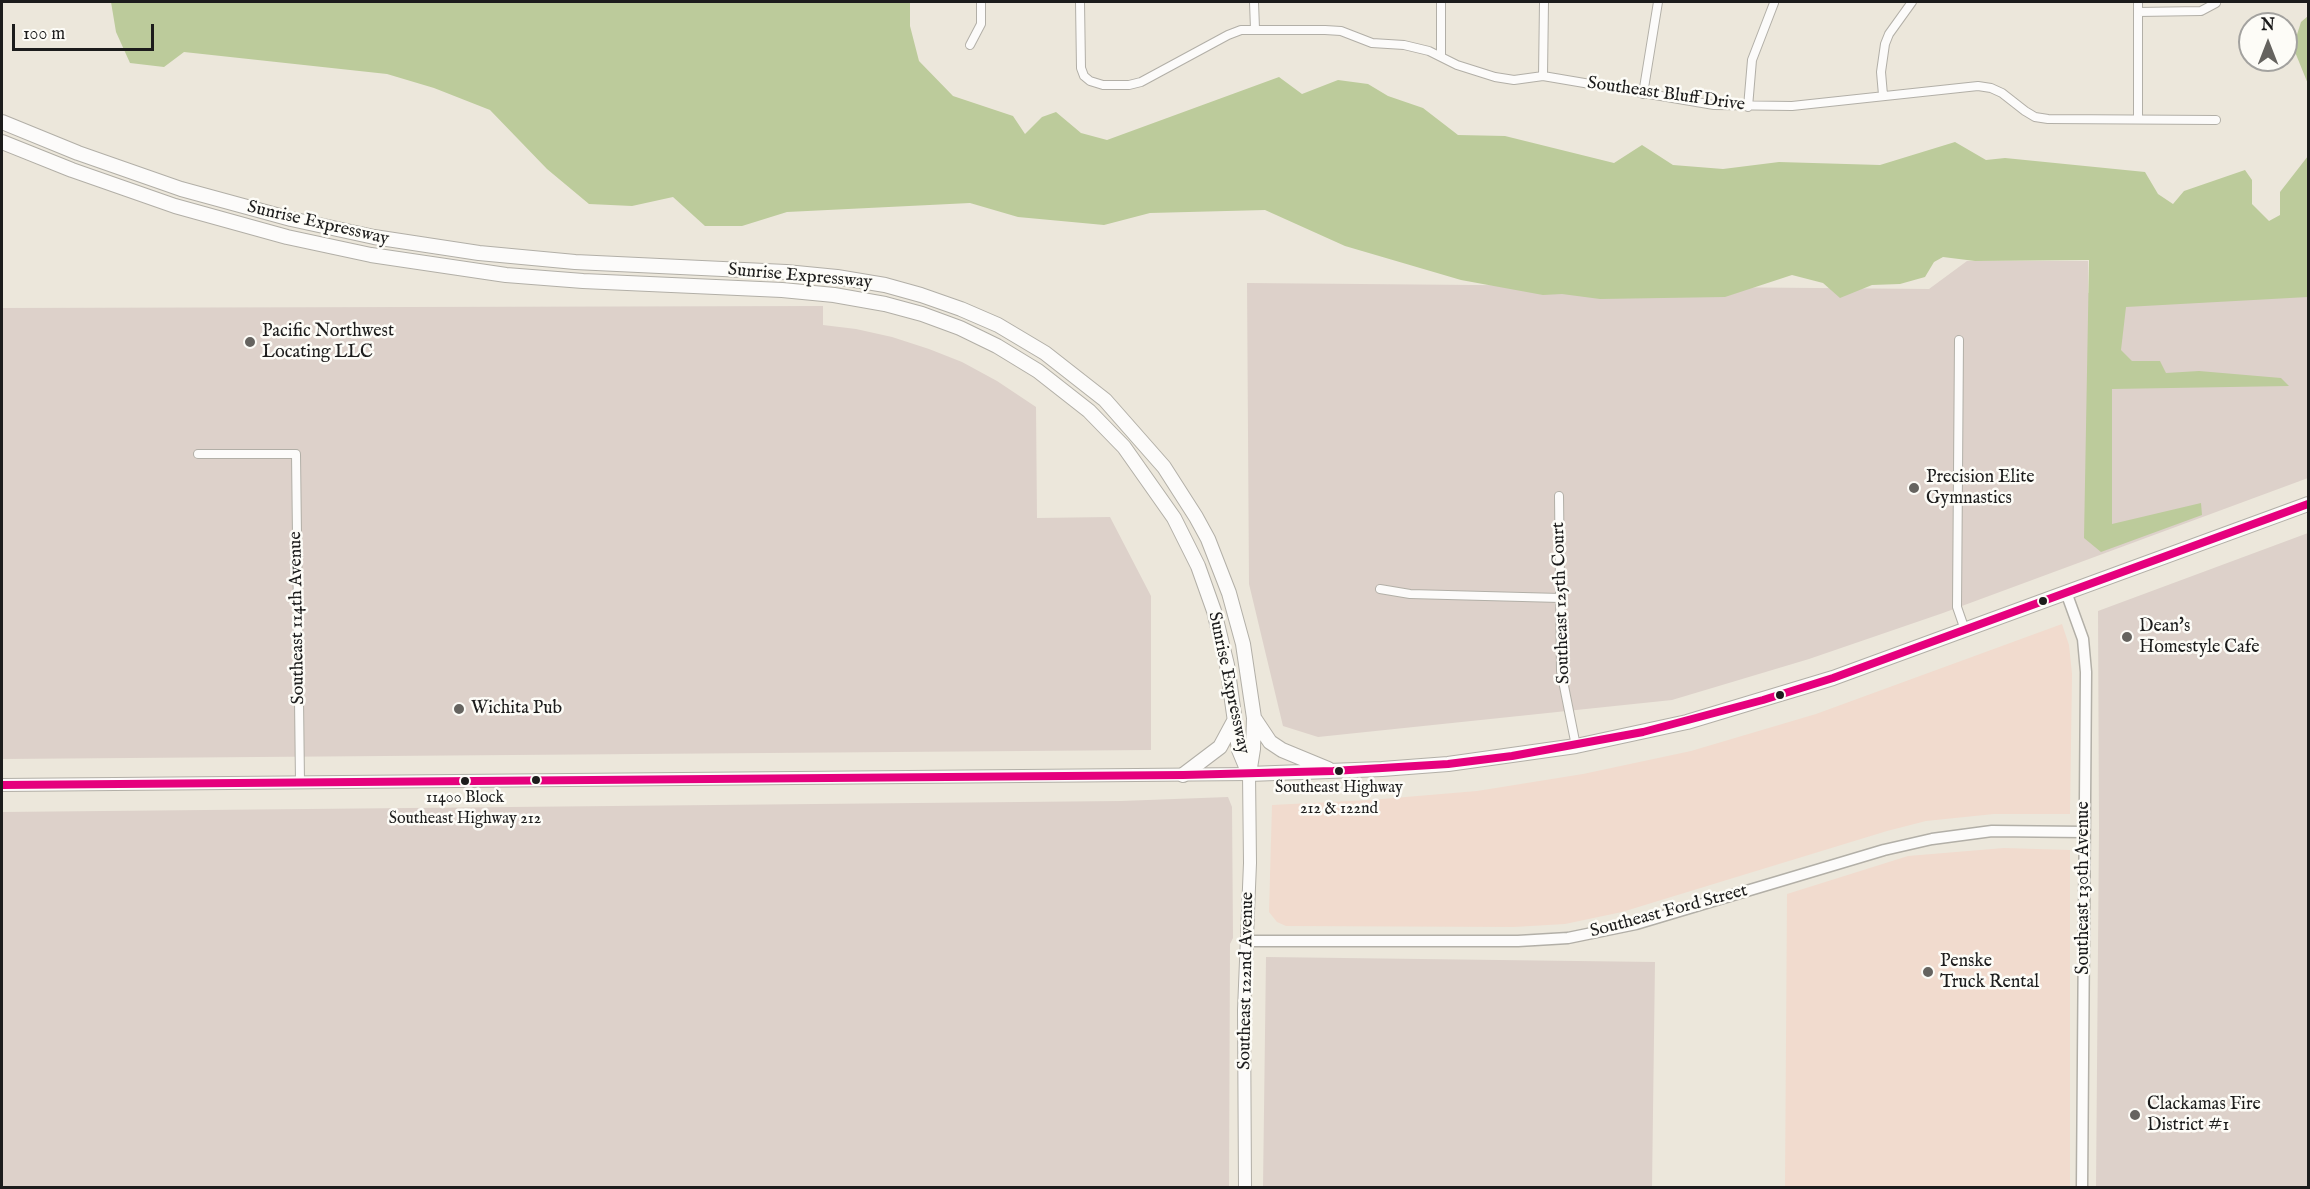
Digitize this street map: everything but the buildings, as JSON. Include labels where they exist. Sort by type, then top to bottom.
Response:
[{"type":"highway","name":"Sunrise Expressway","points":[[2,122],[78,153],[181,189],[291,219],[374,237],[478,253],[575,262],[786,272],[837,277],[885,285],[921,295],[998,325],[1045,353],[1105,400],[1144,443],[1182,494],[1208,539],[1229,592],[1243,644],[1254,718],[1249,774]]},
{"type":"highway","name":"Sunrise Expressway","points":[[2,142],[102,181],[186,210],[287,237],[371,255],[422,264],[550,278],[782,290],[834,295],[885,304],[960,328],[997,346],[1038,371],[1089,411],[1124,447],[1164,502],[1189,546],[1214,611],[1227,665],[1239,750],[1249,774]]},
{"type":"highway","points":[[1249,774],[1448,764],[1576,746],[1665,727],[1833,678],[2308,504]]},
{"type":"highway","points":[[1254,718],[1270,742],[1282,750],[1333,771]]},
{"type":"highway","points":[[1183,775],[1220,747],[1234,721]]},
{"type":"main road","points":[[2,784],[1249,774]]},
{"type":"main road","name":"Southeast 122nd Avenue","points":[[1245,1188],[1244,1010],[1250,863],[1249,774]]},
{"type":"street","points":[[970,45],[981,24],[981,2]]},
{"type":"street","name":"Southeast Bluff Drive","points":[[1080,2],[1081,68],[1090,81],[1103,85],[1129,85],[1141,82],[1241,30],[1341,31],[1372,43],[1404,45],[1441,56],[1457,65],[1495,77],[1514,80],[1543,76],[1714,105],[1792,106],[1978,86],[2002,93],[2036,117],[2048,119],[2216,120]]},
{"type":"street","points":[[1254,2],[1255,29]]},
{"type":"street","points":[[1441,2],[1441,56]]},
{"type":"street","points":[[1543,76],[1544,2]]},
{"type":"street","points":[[1643,94],[1658,2]]},
{"type":"street","points":[[1882,95],[1881,72],[1885,44],[1889,34],[1912,2]]},
{"type":"street","points":[[2138,2],[2138,119]]},
{"type":"street","points":[[1748,107],[1752,60],[1774,3]]},
{"type":"street","points":[[2138,12],[2201,11],[2216,3]]},
{"type":"street","points":[[1959,340],[1957,607],[1965,630]]},
{"type":"street","name":"Southeast 114th Avenue","points":[[198,454],[296,453],[300,782]]},
{"type":"street","name":"Southeast 125th Court","points":[[1559,495],[1561,670],[1576,746]]},
{"type":"street","points":[[1380,589],[1410,594],[1560,598]]},
{"type":"street","name":"Southeast 130th Avenue","points":[[2066,592],[2080,626],[2086,661],[2082,1188]]},
{"type":"street","name":"Southeast Ford Street","points":[[1247,941],[1518,941],[1568,938],[1636,924],[1873,853],[1932,839],[1992,831],[2084,832]]},
{"type":"shaded area","points":[[1967,261],[2088,261],[2088,293],[2308,294],[2308,478],[1943,613],[1809,659],[1672,700],[1318,737],[1283,726],[1249,584],[1247,283],[1929,289]]},
{"type":"shaded area","points":[[823,306],[823,325],[892,337],[929,349],[962,362],[997,381],[1036,407],[1037,518],[1110,517],[1151,596],[1151,750],[2,759],[2,308]]},
{"type":"shaded area","points":[[2308,533],[2308,1187],[2096,1187],[2098,611]]},
{"type":"shaded area","points":[[2062,624],[2069,645],[2072,674],[2070,814],[1994,814],[1926,821],[1622,912],[1565,924],[1514,927],[1286,926],[1277,922],[1269,912],[1272,805],[1477,791],[1583,774],[1691,751],[1816,714]]},
{"type":"shaded area","points":[[1228,797],[1232,807],[1233,938],[1230,944],[1229,1187],[2,1187],[2,812],[1121,801]]},
{"type":"shaded area","points":[[2004,848],[2070,850],[2070,1187],[1785,1187],[1787,894],[1908,856]]},
{"type":"shaded area","points":[[1266,957],[1655,962],[1652,1187],[1263,1187]]},
{"type":"green space","points":[[111,2],[910,2],[910,26],[919,61],[953,96],[1013,116],[1025,134],[1042,117],[1056,112],[1081,133],[1107,140],[1279,77],[1302,94],[1338,80],[1368,84],[1388,96],[1423,108],[1458,135],[1505,136],[1614,163],[1642,145],[1673,165],[1723,169],[1779,162],[1880,165],[1955,142],[1986,160],[2005,158],[2145,172],[2158,194],[2173,204],[2184,191],[2245,170],[2252,180],[2252,204],[2269,221],[2280,215],[2280,192],[2308,156],[2308,297],[2126,307],[2121,350],[2132,361],[2160,361],[2166,373],[2199,371],[2281,378],[2289,386],[2112,389],[2112,524],[2201,503],[2202,515],[2101,552],[2084,538],[2089,260],[1975,261],[1943,257],[1934,262],[1925,277],[1900,284],[1872,285],[1840,298],[1823,283],[1792,275],[1725,297],[1600,299],[1562,294],[1543,295],[1461,280],[1345,246],[1265,210],[1150,213],[1104,225],[1018,217],[970,203],[787,212],[742,226],[705,226],[673,197],[632,206],[589,204],[547,169],[490,110],[434,88],[387,74],[184,52],[164,67],[130,63],[116,32]]},
{"type":"green space","points":[[2308,16],[2308,84],[2298,59],[2298,31],[2301,22]]},
{"type":"transit line","points":[[2,785],[1183,775],[1333,771],[1448,764],[1512,756],[1643,732],[1763,700],[1833,678],[2308,504]]},
{"type":"place","name":"Pacific Northwest Locating LLC","points":[[250,342]]},
{"type":"place","name":"Precision Elite Gymnastics","points":[[1914,488]]},
{"type":"place","name":"Dean's Homestyle Cafe","points":[[2127,637]]},
{"type":"place","name":"Wichita Pub","points":[[459,709]]},
{"type":"place","name":"Southeast Highway 212 & 122nd","points":[[1339,771]]},
{"type":"place","name":"11400 Block Southeast Highway 212","points":[[465,781]]},
{"type":"place","name":"Penske Truck Rental","points":[[1928,972]]},
{"type":"place","name":"Clackamas Fire District #1","points":[[2135,1115]]}]
